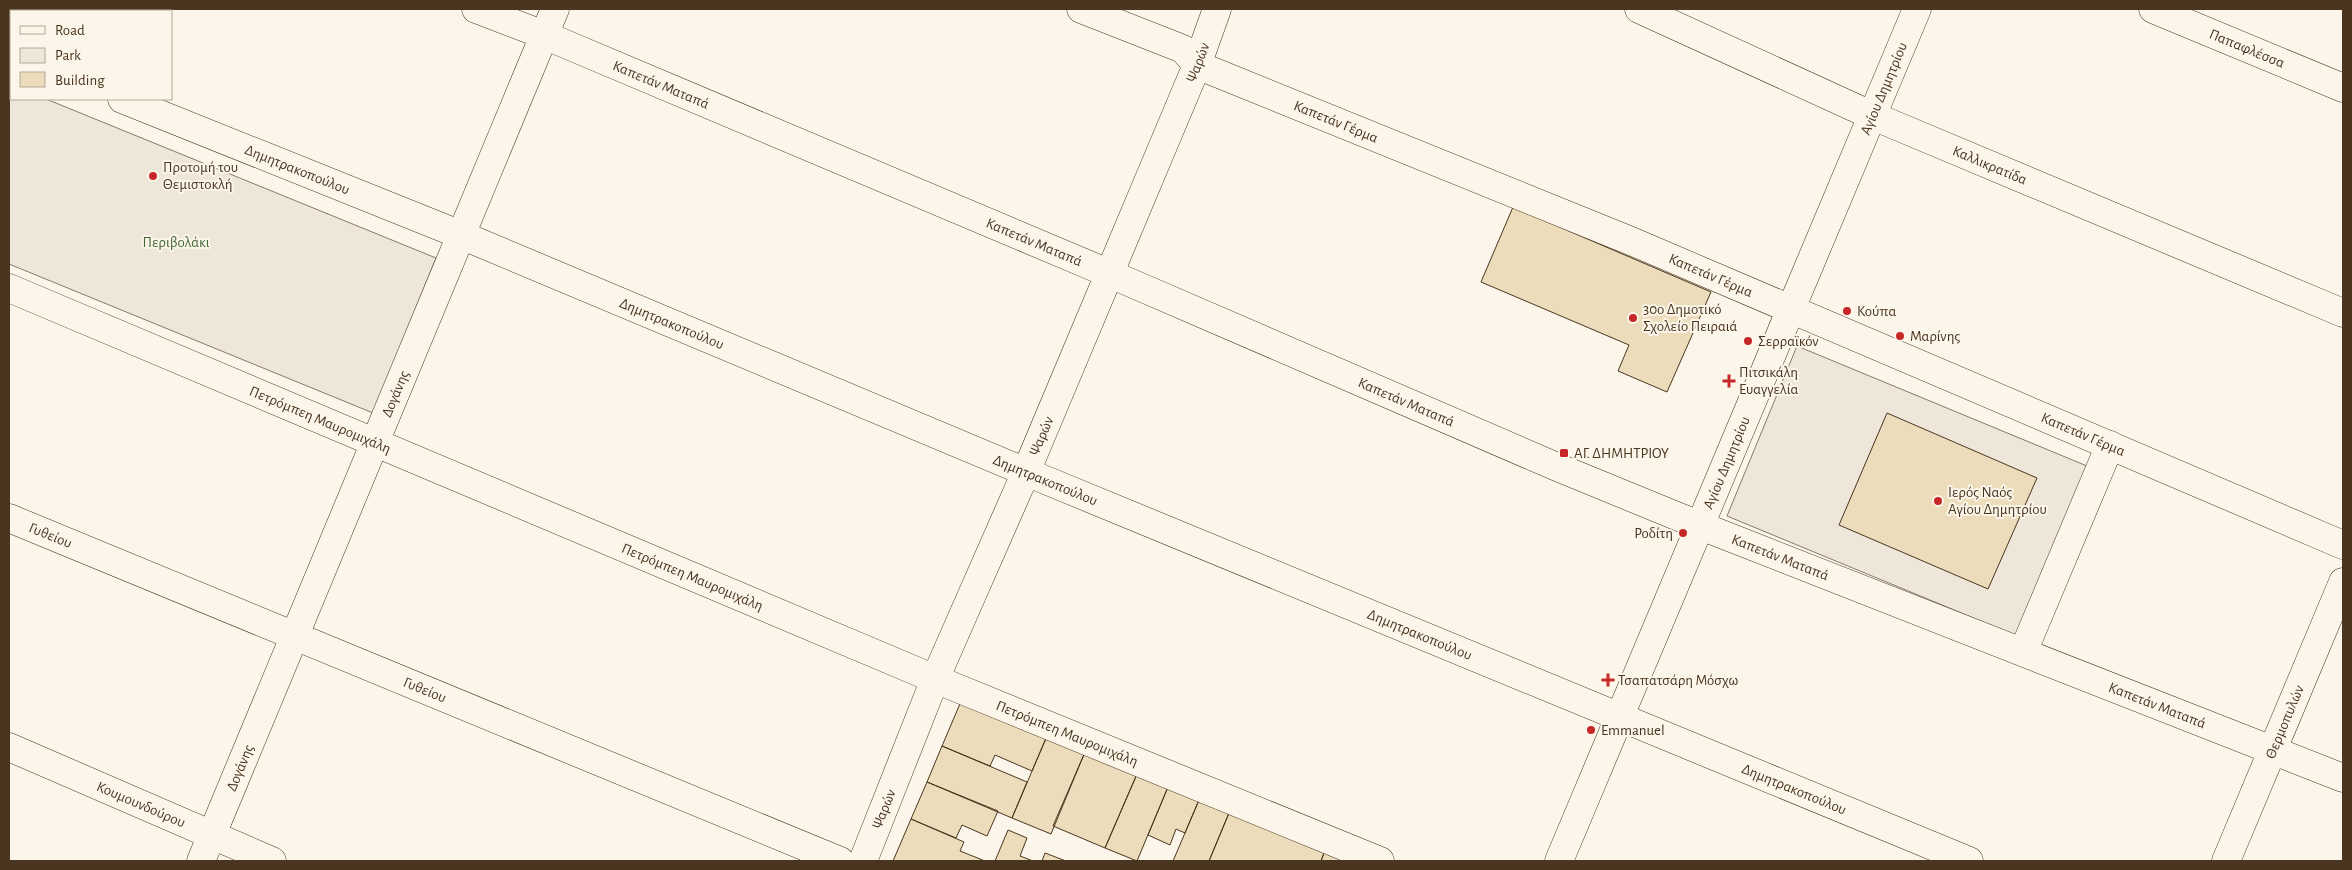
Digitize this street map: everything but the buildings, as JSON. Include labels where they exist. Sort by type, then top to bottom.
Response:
[{"type":"street","name":"Καπετάν Ματαπά","points":[[476,9],[544,35],[1108,273],[1557,467],[1701,526],[2274,749],[2343,778]]},
{"type":"street","name":"Δογάνης","points":[[201,861],[555,9]]},
{"type":"street","name":"Καπετάν Γέρμα","points":[[1081,9],[1183,49],[1197,65],[1631,241],[2343,545]]},
{"type":"street","name":"Ψαρών","points":[[863,861],[935,679],[1026,472],[1197,65],[1217,9]]},
{"type":"street","name":"Καλλικρατίδα","points":[[1639,9],[1872,116],[2343,313]]},
{"type":"street","name":"Αγίου Δημητρίου","points":[[1559,861],[1622,717],[1917,9]]},
{"type":"street","name":"Παπαφλέσσα","points":[[2153,9],[2343,88]]},
{"type":"street","name":"Δημητρακοπούλου","points":[[124,100],[461,235],[1026,472],[1969,861]]},
{"type":"street","name":"Πετρόμπεη Μαυρομιχάλη","points":[[9,288],[935,679],[1380,861]]},
{"type":"street","points":[[2023,652],[2110,446]]},
{"type":"street","name":"Γυθείου","points":[[9,518],[840,861]]},
{"type":"street","name":"Θερμοπυλών","points":[[2226,861],[2343,582]]},
{"type":"street","name":"Κουμουνδούρου","points":[[9,747],[272,861]]},
{"type":"green space","name":"Περιβολάκι","points":[[9,83],[10,100],[48,100],[436,258],[373,413],[9,264]]},
{"type":"green space","points":[[1797,346],[2087,466],[2017,636],[1727,516]]},
{"type":"place","name":"Προτομή του Θεμιστοκλή","points":[[153,176]]},
{"type":"place","name":"Κούπα","points":[[1847,311]]},
{"type":"place","name":"30ο Δημοτικό Σχολείο Πειραιά","points":[[1633,318]]},
{"type":"place","name":"Μαρίνης","points":[[1900,336]]},
{"type":"place","name":"Σερραϊκόν","points":[[1748,341]]},
{"type":"place","name":"Πιτσικάλη Ευαγγελία","points":[[1729,381]]},
{"type":"place","name":"ΑΓ. ΔΗΜΗΤΡΙΟΥ","points":[[1564,453]]},
{"type":"place","name":"Ιερός Ναός Αγίου Δημητρίου","points":[[1938,501]]},
{"type":"place","name":"Ροδίτη","points":[[1683,533]]},
{"type":"place","name":"Τσαπατσάρη Μόσχω","points":[[1608,680]]},
{"type":"place","name":"Emmanuel","points":[[1591,730]]}]
